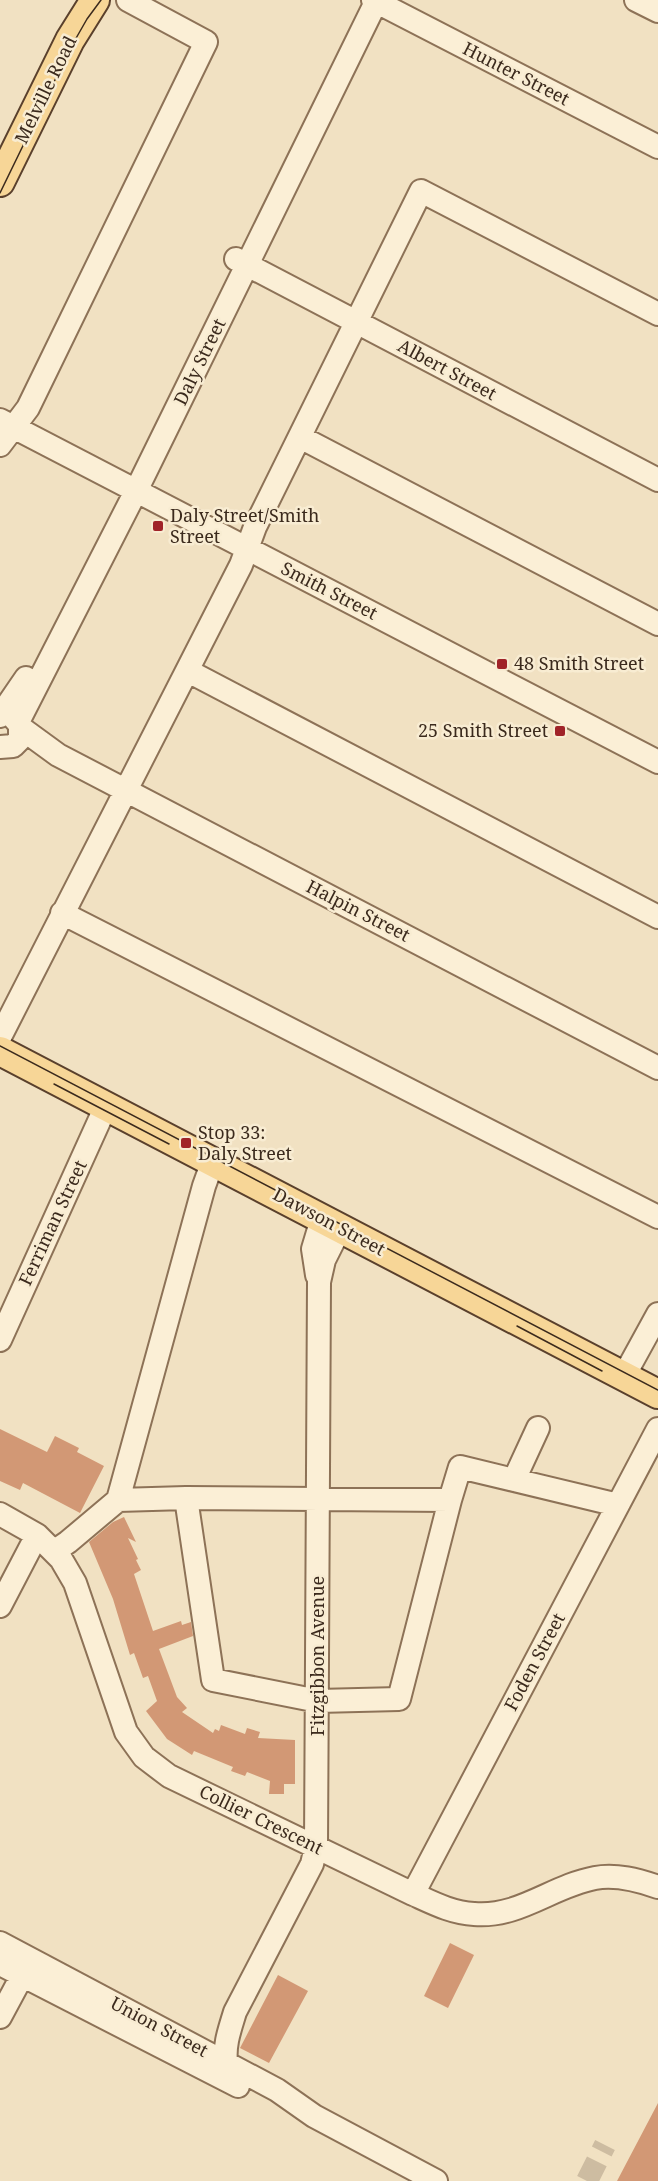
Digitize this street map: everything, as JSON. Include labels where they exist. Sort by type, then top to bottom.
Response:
[{"type":"main road","name":"Melville Road","points":[[0,182],[70,40],[95,0]]},
{"type":"main road","name":"Dawson Street","points":[[0,1051],[658,1394]]},
{"type":"street","points":[[0,446],[7,424],[28,408],[207,42],[129,0]]},
{"type":"street","name":"Hunter Street","points":[[373,0],[658,147]]},
{"type":"street","name":"Daly Street","points":[[8,736],[373,0]]},
{"type":"street","points":[[636,0],[658,11]]},
{"type":"street","points":[[0,1037],[241,565],[255,527],[421,191],[658,314]]},
{"type":"street","name":"Albert Street","points":[[242,262],[658,480]]},
{"type":"street","name":"Smith Street","points":[[7,424],[658,762]]},
{"type":"street","points":[[300,437],[658,624]]},
{"type":"street","points":[[188,671],[658,917]]},
{"type":"street","name":"Halpin Street","points":[[8,736],[58,755],[658,1068]]},
{"type":"street","points":[[62,912],[658,1217]]},
{"type":"street","name":"Ferriman Street","points":[[0,1340],[106,1106]]},
{"type":"street","points":[[55,1551],[118,1500],[201,1197],[213,1161]]},
{"type":"street","name":"Fitzgibbon Avenue","points":[[226,2062],[227,2038],[235,2012],[312,1864],[316,1847],[319,1282],[331,1224]]},
{"type":"street","points":[[624,1376],[658,1314]]},
{"type":"street","points":[[514,1480],[538,1428]]},
{"type":"street","name":"Foden Street","points":[[413,1894],[658,1430]]},
{"type":"street","points":[[186,1498],[213,1680],[318,1701],[399,1699],[460,1467],[618,1505]]},
{"type":"street","points":[[118,1500],[186,1498],[450,1500]]},
{"type":"street","name":"Collier Crescent","points":[[0,1514],[37,1535],[55,1551],[75,1583],[126,1732],[144,1757],[169,1776],[413,1894],[454,1911],[475,1915],[498,1914],[519,1909],[572,1885],[596,1878],[618,1877],[658,1887]]},
{"type":"street","points":[[0,1606],[37,1535]]},
{"type":"street","name":"Union Street","points":[[0,1943],[206,2051],[277,2090],[314,2116],[436,2181]]},
{"type":"street","name":"Union Street","points":[[0,1964],[271,2103],[314,2116]]},
{"type":"street","points":[[0,2017],[22,1976]]},
{"type":"street","name":"Fitzgibbon Avenue","points":[[206,2051],[235,2012]]},
{"type":"building","points":[[0,1429],[47,1452],[55,1436],[79,1448],[77,1452],[104,1466],[80,1513],[23,1483],[20,1490],[0,1481]]},
{"type":"building","points":[[124,1517],[136,1542],[128,1538],[141,1570],[134,1574],[153,1631],[181,1621],[182,1625],[191,1622],[193,1636],[159,1649],[177,1697],[187,1708],[182,1712],[213,1733],[215,1729],[219,1731],[221,1725],[245,1734],[247,1728],[260,1732],[258,1738],[295,1740],[295,1784],[284,1784],[284,1794],[269,1794],[270,1781],[247,1772],[245,1776],[231,1771],[233,1767],[194,1751],[192,1755],[167,1739],[146,1711],[157,1701],[148,1676],[143,1678],[134,1653],[130,1655],[113,1599],[89,1542],[113,1522]]},
{"type":"building","points":[[450,1943],[474,1955],[448,2008],[424,1996]]},
{"type":"building","points":[[278,1975],[308,1991],[269,2063],[240,2048]]},
{"type":"building","points":[[658,2103],[658,2181],[617,2181]]},
{"type":"tunnel","points":[[587,2181],[605,2145]]},
{"type":"tram line","points":[[0,193],[71,47],[101,0]]},
{"type":"tram line","points":[[0,1046],[658,1390]]},
{"type":"tram line","points":[[54,1084],[169,1144]]},
{"type":"tram line","points":[[517,1326],[602,1371]]},
{"type":"place","name":"Daly Street/Smith Street","points":[[158,526]]},
{"type":"place","name":"48 Smith Street","points":[[502,664]]},
{"type":"place","name":"25 Smith Street","points":[[560,731]]},
{"type":"place","name":"Stop 33: Daly Street","points":[[186,1143]]}]
